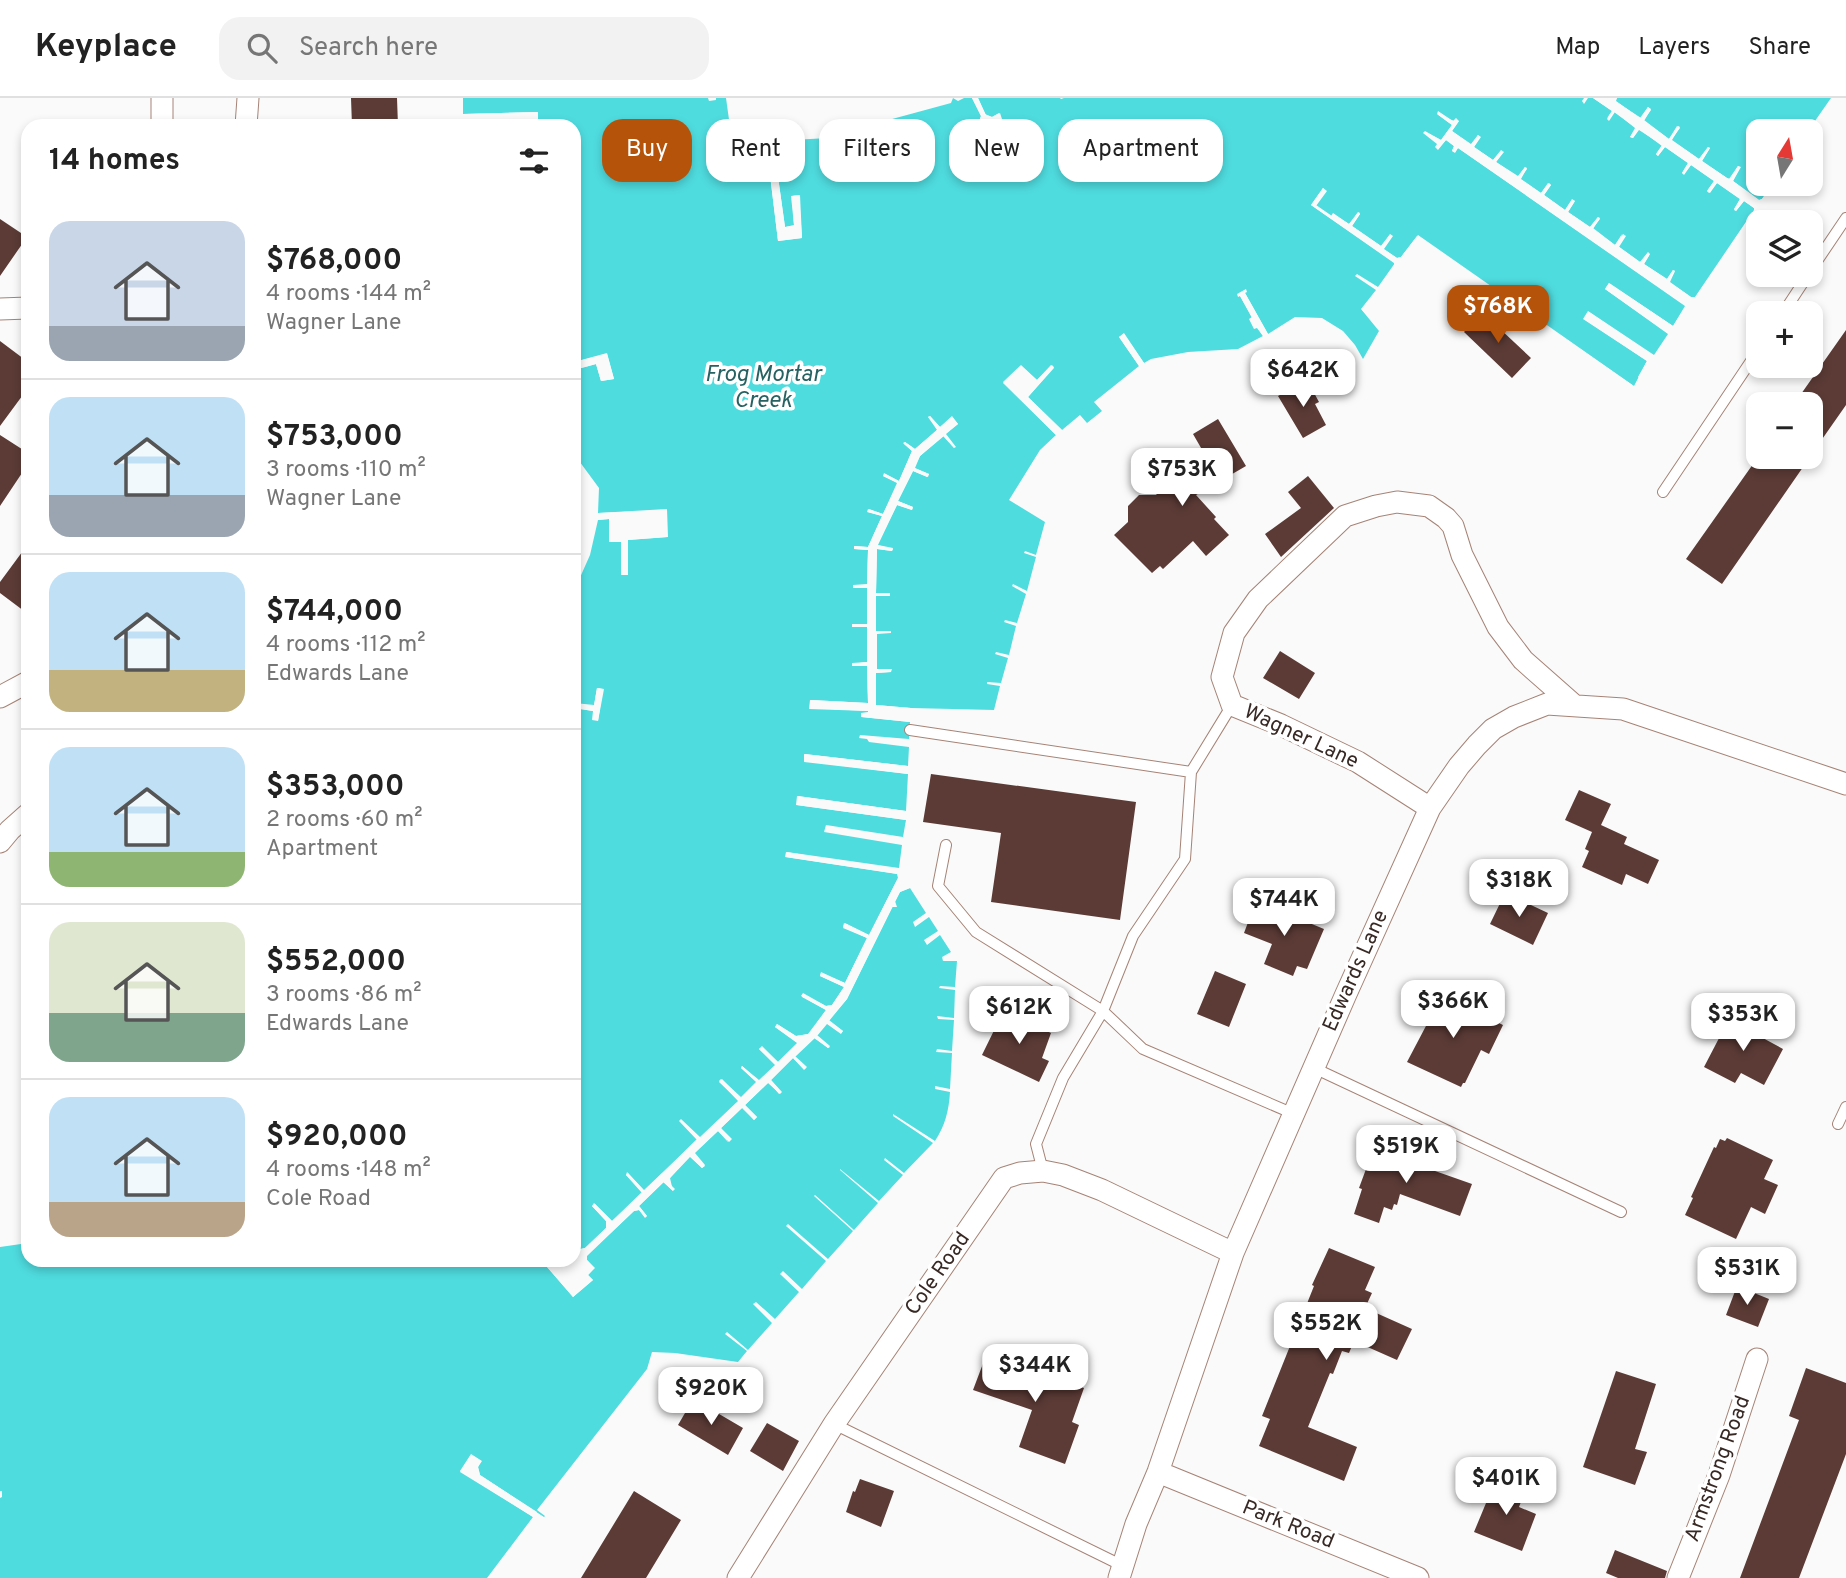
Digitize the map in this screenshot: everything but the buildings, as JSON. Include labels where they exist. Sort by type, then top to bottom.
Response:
[{"type":"street","points":[[162,98],[162,119]]},
{"type":"street","points":[[246,119],[248,98]]},
{"type":"street","points":[[0,309],[21,308]]},
{"type":"street","name":"Wagner Lane","points":[[1430,808],[1358,762],[1232,705],[1222,677],[1234,633],[1258,598],[1345,516],[1397,502],[1429,506],[1446,518],[1453,526],[1462,555],[1498,626],[1523,660],[1574,705]]},
{"type":"street","points":[[0,697],[21,686]]},
{"type":"street","name":"Edwards Lane","points":[[1121,1572],[1233,1254],[1314,1068],[1430,808],[1459,766],[1493,729],[1514,717],[1548,704],[1623,709],[1846,784]]},
{"type":"street","points":[[3,831],[21,819]]},
{"type":"street","name":"Cole Road","points":[[738,1578],[834,1423],[1004,1178],[1043,1171],[1063,1175],[1102,1189],[1233,1254]]},
{"type":"street","name":"Armstrong Road","points":[[1678,1578],[1719,1475],[1757,1359]]},
{"type":"street","name":"Park Road","points":[[1158,1472],[1418,1578]]},
{"type":"lane","points":[[1823,252],[1846,218]]},
{"type":"lane","points":[[1663,492],[1746,368]]},
{"type":"lane","points":[[1043,1171],[1036,1144],[1063,1078],[1103,1011],[1133,936],[1185,859],[1191,772],[1232,705]]},
{"type":"lane","points":[[910,730],[1191,772]]},
{"type":"lane","points":[[946,845],[937,886],[976,932],[1103,1011],[1143,1049],[1294,1114]]},
{"type":"lane","points":[[1314,1068],[1621,1212]]},
{"type":"lane","points":[[1838,1124],[1846,1107]]},
{"type":"lane","points":[[834,1423],[1121,1572]]},
{"type":"water","name":"Frog Mortar Creek","points":[[463,98],[708,98],[709,101],[726,98],[729,119],[706,119],[706,182],[771,182],[778,241],[802,238],[799,195],[792,196],[794,226],[785,227],[779,182],[805,182],[805,139],[819,139],[819,182],[935,182],[935,119],[892,119],[951,103],[953,98],[958,101],[972,98],[981,116],[980,119],[949,119],[949,182],[1044,182],[1044,119],[1001,119],[999,113],[992,117],[985,114],[978,98],[1584,98],[1584,104],[1588,98],[1593,98],[1612,111],[1607,118],[1614,112],[1636,128],[1630,137],[1633,138],[1639,129],[1662,146],[1656,154],[1658,156],[1665,147],[1688,163],[1682,173],[1691,165],[1714,181],[1707,191],[1709,193],[1717,183],[1740,199],[1734,209],[1736,211],[1744,201],[1754,210],[1746,210],[1746,222],[1695,297],[1691,297],[1669,282],[1675,271],[1673,270],[1667,279],[1644,264],[1650,254],[1640,262],[1618,246],[1622,234],[1615,245],[1593,228],[1600,219],[1598,217],[1590,227],[1568,212],[1575,201],[1572,200],[1565,210],[1544,195],[1551,185],[1548,183],[1541,193],[1520,179],[1527,169],[1525,167],[1518,177],[1496,162],[1503,152],[1493,160],[1474,147],[1480,137],[1478,135],[1471,145],[1452,131],[1459,121],[1437,114],[1452,125],[1441,140],[1425,132],[1438,144],[1438,149],[1446,140],[1454,146],[1452,151],[1455,152],[1458,148],[1686,306],[1673,326],[1609,283],[1605,289],[1669,334],[1654,356],[1589,312],[1584,319],[1647,361],[1634,386],[1418,235],[1401,257],[1397,258],[1383,249],[1392,236],[1381,246],[1352,226],[1359,212],[1349,224],[1316,205],[1326,191],[1323,188],[1311,205],[1395,263],[1378,287],[1357,274],[1355,276],[1376,290],[1361,309],[1379,331],[1363,359],[1343,331],[1322,318],[1295,317],[1268,334],[1245,293],[1240,296],[1255,328],[1257,327],[1263,336],[1238,349],[1188,352],[1151,359],[1144,363],[1124,334],[1119,337],[1139,366],[1094,402],[1102,411],[1087,423],[1080,415],[1062,430],[1028,397],[1054,367],[1051,365],[1037,380],[1021,366],[1003,383],[1056,435],[1040,450],[1009,500],[1045,522],[1036,555],[1025,551],[1024,553],[1036,557],[1027,591],[1013,584],[1012,586],[1026,594],[1017,623],[1004,622],[1016,626],[1009,655],[995,654],[1008,658],[1001,683],[987,682],[1000,686],[994,710],[876,705],[876,673],[891,672],[877,669],[877,633],[891,632],[876,631],[876,596],[890,596],[890,593],[876,593],[877,549],[893,549],[877,545],[897,505],[912,510],[913,507],[898,501],[913,471],[927,477],[929,474],[914,468],[920,456],[944,436],[954,448],[945,434],[958,424],[952,417],[940,427],[928,417],[938,429],[915,449],[905,442],[912,451],[899,481],[885,474],[883,476],[898,483],[883,514],[869,509],[868,512],[882,516],[868,547],[854,546],[854,549],[868,550],[867,585],[853,585],[867,588],[867,624],[853,624],[853,627],[867,627],[867,662],[852,664],[867,666],[868,703],[811,700],[810,708],[868,711],[862,717],[910,722],[909,739],[860,735],[859,738],[869,742],[909,747],[908,766],[805,754],[804,761],[908,774],[906,811],[798,796],[797,805],[906,820],[903,837],[826,825],[824,832],[902,845],[899,868],[787,852],[786,857],[898,874],[898,878],[869,935],[845,923],[843,928],[867,938],[845,983],[821,973],[820,976],[844,987],[832,1005],[826,1006],[802,994],[802,997],[826,1010],[808,1034],[796,1036],[777,1024],[775,1027],[798,1043],[778,1062],[762,1047],[759,1049],[776,1065],[759,1081],[742,1066],[757,1082],[741,1098],[722,1079],[719,1082],[739,1101],[700,1138],[681,1120],[697,1139],[644,1191],[628,1173],[626,1175],[642,1192],[612,1221],[595,1204],[592,1206],[606,1221],[606,1228],[581,1249],[581,709],[593,711],[598,721],[603,689],[597,688],[594,706],[581,704],[581,575],[590,555],[598,520],[609,519],[609,542],[621,541],[621,575],[628,574],[627,540],[667,537],[667,510],[598,513],[599,488],[581,464],[581,368],[596,364],[601,381],[614,379],[607,354],[581,360],[581,119],[538,119],[537,112],[463,114]]},
{"type":"water","points":[[1617,98],[1831,98],[1816,119],[1746,119],[1746,190],[1733,181],[1740,167],[1727,178],[1702,161],[1710,148],[1708,147],[1699,159],[1671,140],[1680,128],[1677,126],[1669,139],[1644,120],[1651,110],[1648,107],[1641,118],[1615,101]]},
{"type":"water","points":[[910,888],[926,913],[913,922],[915,927],[929,917],[938,931],[924,940],[927,945],[940,935],[951,952],[942,957],[943,961],[957,961],[955,987],[939,988],[955,990],[954,1018],[937,1016],[938,1019],[954,1020],[952,1051],[937,1049],[936,1052],[952,1053],[950,1089],[935,1086],[935,1089],[950,1092],[946,1118],[935,1141],[893,1114],[933,1143],[904,1173],[885,1158],[884,1160],[903,1175],[879,1201],[840,1169],[878,1203],[854,1230],[815,1195],[853,1231],[828,1259],[788,1224],[786,1226],[826,1261],[802,1289],[783,1271],[780,1274],[799,1292],[775,1319],[756,1302],[753,1304],[772,1323],[748,1350],[727,1332],[725,1334],[747,1351],[738,1362],[652,1352],[647,1369],[537,1510],[544,1517],[480,1475],[478,1467],[481,1461],[471,1455],[460,1472],[533,1517],[487,1578],[0,1578],[0,1247],[21,1244],[21,1267],[547,1267],[573,1297],[593,1280],[588,1275],[594,1268],[587,1256],[634,1211],[639,1210],[647,1216],[639,1206],[664,1182],[673,1191],[670,1178],[690,1156],[702,1168],[705,1166],[694,1153],[718,1131],[728,1142],[721,1128],[743,1107],[754,1120],[757,1117],[745,1105],[769,1082],[779,1094],[781,1092],[771,1080],[793,1058],[804,1069],[806,1068],[795,1057],[815,1038],[828,1048],[830,1046],[817,1035],[827,1023],[841,1033],[843,1031],[829,1021],[847,999],[900,892]]},
{"type":"pier","points":[[972,98],[978,98],[986,115],[992,117],[1000,113],[1002,119],[980,119]]},
{"type":"pier","points":[[1593,98],[1599,98],[1616,109],[1757,206],[1757,210],[1744,201],[1734,210],[1740,199],[1717,183],[1710,193],[1707,191],[1714,181],[1691,165],[1684,175],[1682,173],[1688,163],[1665,147],[1658,156],[1656,154],[1662,145],[1639,130],[1633,138],[1630,137],[1635,128],[1615,112],[1609,121],[1607,119],[1612,111]]},
{"type":"pier","points":[[1607,98],[1617,98],[1616,101],[1640,118],[1648,107],[1651,109],[1644,121],[1669,139],[1678,126],[1680,127],[1672,140],[1699,159],[1708,147],[1710,148],[1702,161],[1727,178],[1730,179],[1738,166],[1741,167],[1733,181],[1746,190],[1746,195],[1667,142]]},
{"type":"pier","points":[[1438,111],[1453,121],[1456,118],[1459,121],[1452,131],[1471,144],[1478,135],[1481,137],[1474,147],[1493,160],[1501,150],[1504,152],[1496,162],[1518,176],[1527,168],[1521,179],[1541,193],[1549,183],[1551,185],[1544,195],[1565,210],[1572,199],[1575,201],[1568,212],[1590,227],[1600,218],[1593,229],[1615,245],[1623,234],[1626,236],[1619,247],[1640,262],[1648,252],[1650,254],[1644,264],[1667,279],[1673,270],[1675,271],[1670,282],[1691,297],[1696,297],[1746,223],[1746,228],[1697,300],[1689,300],[1450,134],[1448,137],[1688,304],[1689,308],[1676,328],[1672,329],[1609,288],[1672,332],[1654,359],[1589,316],[1588,318],[1650,359],[1637,389],[1632,389],[1418,239],[1403,259],[1398,261],[1365,309],[1370,317],[1362,310],[1394,263],[1311,205],[1323,188],[1327,191],[1316,206],[1349,224],[1358,212],[1360,214],[1352,226],[1381,246],[1390,234],[1393,236],[1384,249],[1397,258],[1401,257],[1417,236],[1635,387],[1647,361],[1583,319],[1588,311],[1654,355],[1668,334],[1605,289],[1609,283],[1673,326],[1685,306],[1458,148],[1455,153],[1452,151],[1454,146],[1446,140],[1438,150],[1435,147],[1437,144],[1423,133],[1425,131],[1441,140],[1452,125],[1437,114]]},
{"type":"pier","points":[[538,112],[538,119],[534,119],[534,116],[463,118],[463,114]]},
{"type":"pier","points":[[524,117],[527,119],[463,119]]},
{"type":"pier","points":[[771,182],[775,182],[781,237],[798,235],[796,199],[797,227],[785,231],[781,228],[775,182],[779,182],[785,227],[794,225],[791,196],[800,195],[802,238],[778,241]]},
{"type":"pier","points":[[1748,196],[1759,200],[1768,196],[1764,202],[1758,203]]},
{"type":"pier","points":[[1246,289],[1245,293],[1268,334],[1263,336],[1257,328],[1254,329],[1249,319],[1252,317],[1240,296],[1238,297],[1237,294]]},
{"type":"pier","points":[[1124,333],[1144,363],[1139,366],[1119,337]]},
{"type":"pier","points":[[607,353],[614,379],[601,381],[596,364],[581,368],[581,364],[597,361],[600,363],[603,377],[609,376],[605,358],[581,364],[581,360]]},
{"type":"pier","points":[[1021,365],[1037,380],[1052,365],[1054,368],[1028,397],[1062,430],[1059,432],[1024,398],[1035,383],[1021,370],[1008,383],[1058,433],[1056,435],[1003,382]]},
{"type":"pier","points":[[952,416],[958,424],[946,434],[956,447],[943,436],[920,456],[915,468],[929,474],[928,477],[913,471],[898,501],[913,507],[912,510],[897,505],[878,545],[893,548],[892,551],[877,549],[876,593],[890,593],[890,596],[876,596],[876,631],[891,633],[877,634],[877,669],[892,669],[891,672],[876,673],[876,705],[911,708],[911,712],[873,706],[873,549],[917,454],[953,423],[952,421],[915,453],[871,548],[871,705],[868,707],[871,715],[911,718],[910,722],[861,717],[861,713],[868,711],[809,709],[810,700],[868,703],[867,666],[852,666],[852,663],[867,662],[867,627],[852,627],[852,624],[867,624],[867,588],[853,588],[853,585],[867,584],[868,550],[854,549],[854,546],[868,547],[882,516],[867,512],[868,509],[883,514],[897,483],[883,476],[884,473],[899,481],[912,451],[903,443],[915,449],[937,430],[928,417],[940,427]],"holes":[[[814,703],[868,707],[813,706]]]},
{"type":"pier","points":[[667,509],[668,537],[628,540],[628,575],[621,575],[621,542],[609,542],[609,519],[598,520],[598,513]],"holes":[[[663,513],[664,534],[627,536],[624,540],[613,538],[610,516]]]},
{"type":"pier","points":[[597,688],[604,689],[598,721],[592,720],[593,711],[581,709],[581,704],[594,705]]},
{"type":"pier","points":[[804,754],[908,766],[908,769],[807,759],[908,771],[908,774],[804,762]]},
{"type":"pier","points":[[797,796],[906,811],[906,814],[800,800],[906,816],[906,820],[796,805]]},
{"type":"pier","points":[[786,852],[898,870],[901,875],[847,988],[812,1036],[845,997],[897,890],[908,885],[910,888],[900,892],[895,901],[897,907],[892,907],[847,999],[829,1020],[843,1031],[841,1034],[827,1024],[817,1036],[830,1047],[814,1038],[795,1056],[807,1067],[804,1070],[793,1058],[771,1080],[782,1092],[780,1094],[768,1083],[745,1105],[757,1117],[754,1120],[742,1108],[721,1128],[732,1139],[729,1142],[718,1131],[695,1153],[705,1165],[702,1168],[690,1157],[670,1178],[670,1184],[675,1189],[673,1191],[663,1182],[639,1206],[647,1216],[645,1218],[639,1210],[634,1211],[587,1255],[587,1260],[595,1268],[588,1275],[593,1280],[573,1297],[547,1267],[552,1267],[573,1292],[588,1279],[585,1274],[590,1268],[584,1261],[585,1253],[635,1207],[661,1180],[666,1180],[688,1154],[810,1038],[799,1039],[800,1046],[614,1224],[609,1224],[609,1230],[587,1251],[581,1252],[581,1249],[606,1228],[606,1221],[592,1206],[594,1203],[612,1221],[642,1193],[626,1175],[627,1172],[644,1190],[697,1140],[679,1121],[681,1119],[700,1137],[738,1101],[719,1081],[721,1079],[741,1097],[756,1082],[742,1066],[759,1080],[775,1065],[759,1049],[762,1046],[778,1062],[797,1043],[775,1027],[777,1024],[796,1036],[809,1034],[826,1010],[801,996],[803,993],[826,1006],[832,1005],[844,987],[820,976],[821,972],[845,983],[867,938],[843,927],[844,923],[869,935],[898,878],[897,874],[785,857]]},
{"type":"pier","points":[[471,1454],[482,1461],[478,1467],[480,1475],[537,1512],[533,1517],[460,1471]]}]
